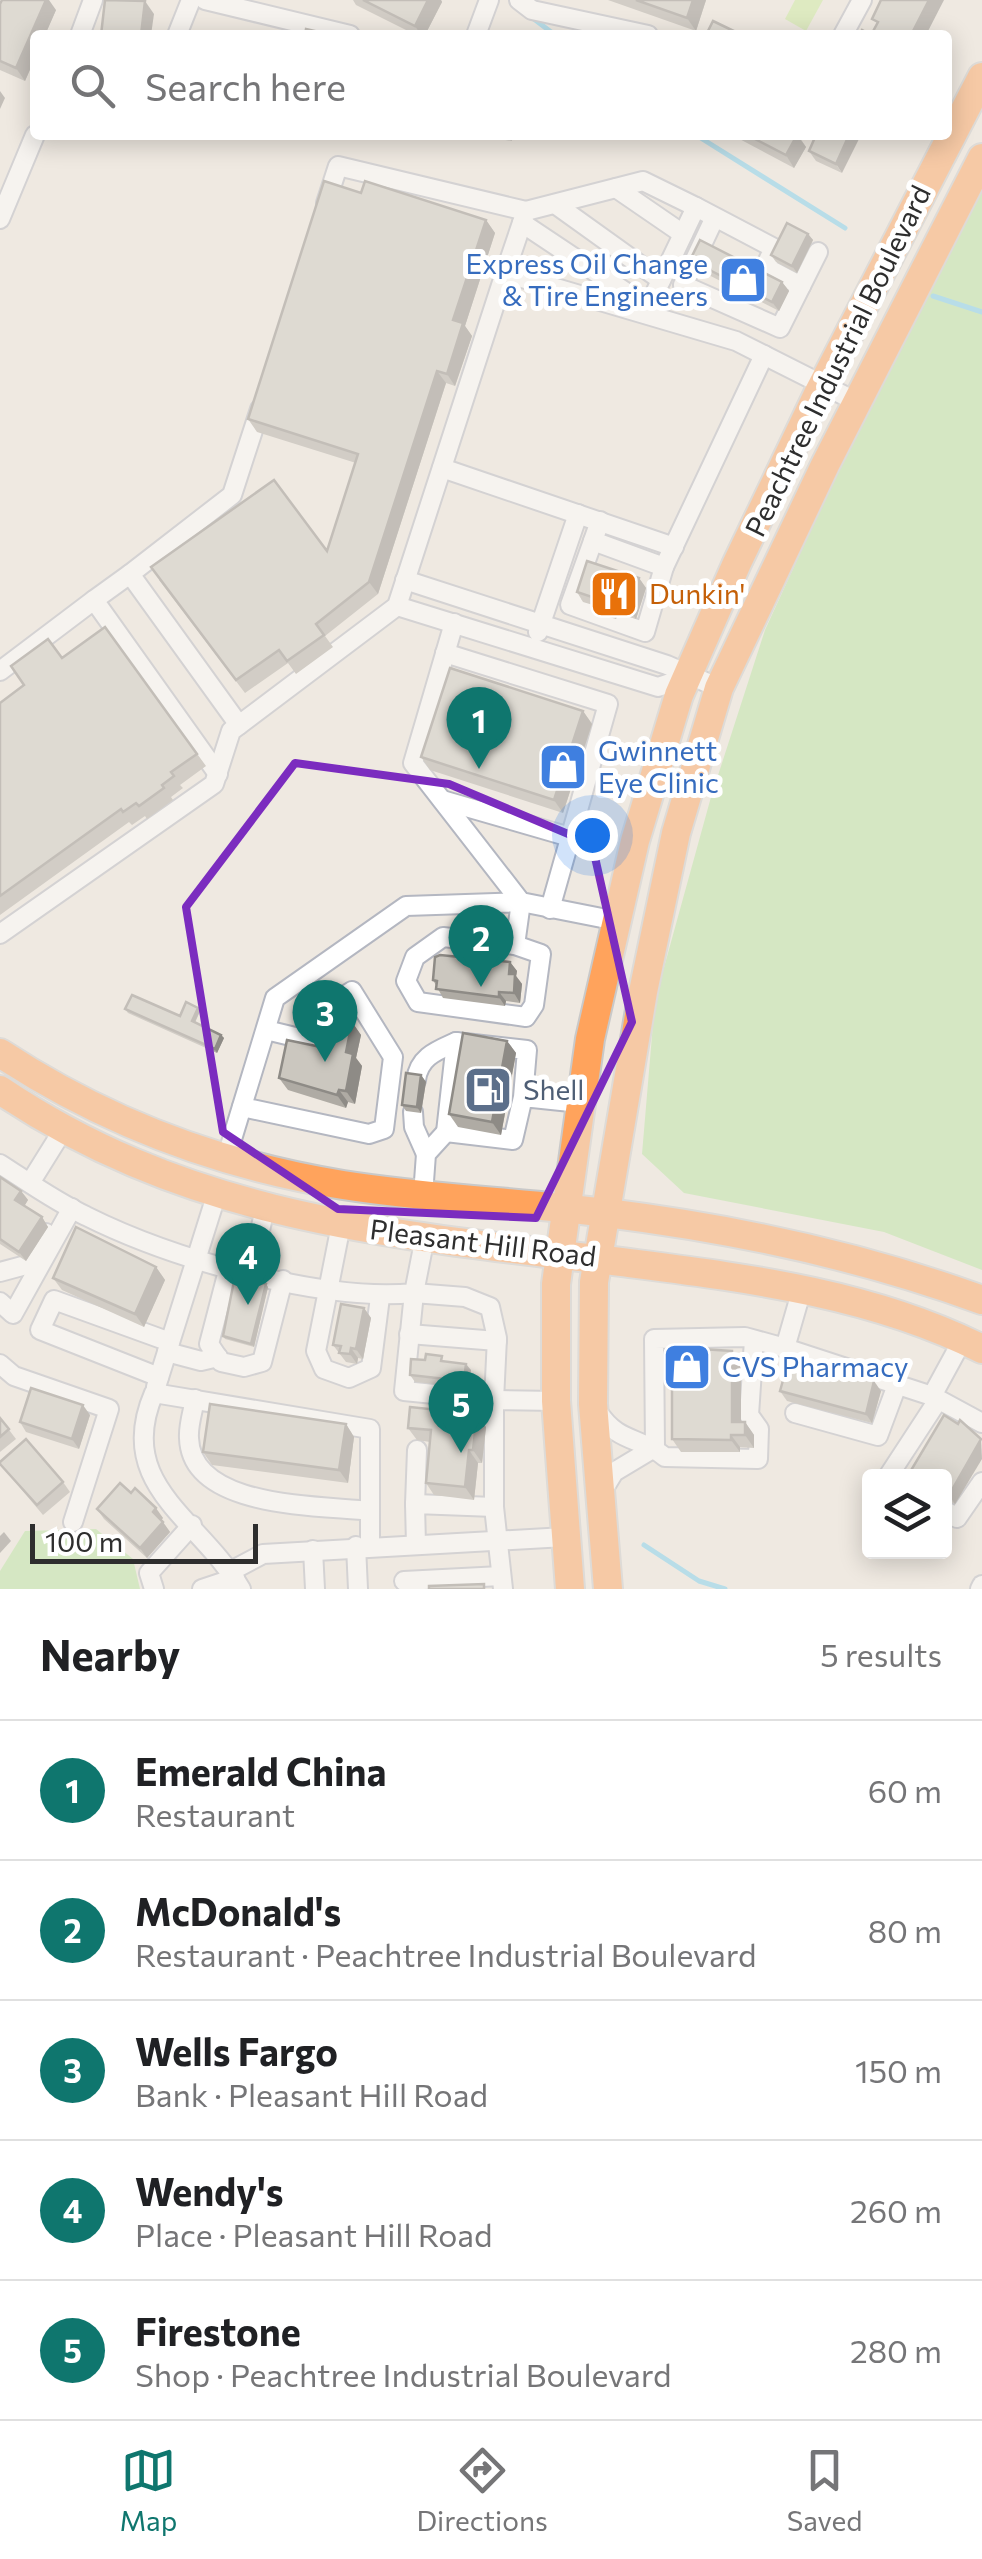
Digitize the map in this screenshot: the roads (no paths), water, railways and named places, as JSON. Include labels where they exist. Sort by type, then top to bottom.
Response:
[{"type":"highway","name":"Peachtree Industrial Boulevard","points":[[952,135],[982,77]]},
{"type":"highway","name":"Peachtree Industrial Boulevard","points":[[570,1589],[556,1401],[559,1254],[580,1103],[616,922],[660,753],[688,678],[823,384],[949,140]]},
{"type":"highway","name":"Peachtree Industrial Boulevard","points":[[608,1589],[597,1498],[592,1404],[598,1258],[668,864],[719,688],[856,402],[982,158]]},
{"type":"highway","name":"Pleasant Hill Road","points":[[0,1053],[64,1095],[147,1132],[226,1159],[344,1185],[608,1213],[818,1248],[982,1300]]},
{"type":"highway","name":"Pleasant Hill Road","points":[[0,1090],[64,1130],[149,1172],[265,1209],[426,1237],[802,1289],[884,1310],[972,1344]]},
{"type":"street","points":[[180,30],[191,0]]},
{"type":"street","points":[[205,0],[329,30]]},
{"type":"street","points":[[478,30],[489,0]]},
{"type":"street","points":[[519,0],[532,10],[625,30]]},
{"type":"street","points":[[845,30],[862,0]]},
{"type":"street","points":[[81,30],[87,1]]},
{"type":"street","points":[[0,219],[33,140]]},
{"type":"street","points":[[321,221],[338,166],[524,217],[646,311]]},
{"type":"street","points":[[0,934],[214,784],[231,732],[397,606],[524,217],[554,204],[643,181],[774,248],[765,267],[801,286]]},
{"type":"street","points":[[616,188],[684,234]]},
{"type":"street","points":[[554,204],[661,280]]},
{"type":"street","points":[[646,311],[696,207]]},
{"type":"street","points":[[715,217],[683,285],[780,328],[818,252]]},
{"type":"street","points":[[505,273],[646,311],[736,341],[856,402]]},
{"type":"street","points":[[736,341],[746,313]]},
{"type":"street","points":[[600,521],[570,605],[645,632],[664,567],[764,355]]},
{"type":"street","points":[[0,672],[232,496],[268,386]]},
{"type":"street","points":[[442,468],[674,548]]},
{"type":"street","points":[[534,647],[578,514]]},
{"type":"street","points":[[592,541],[664,567]]},
{"type":"street","points":[[130,574],[240,725]]},
{"type":"street","points":[[405,580],[667,665],[688,678],[719,688]]},
{"type":"street","points":[[94,600],[218,774]]},
{"type":"street","points":[[397,606],[658,687],[688,678]]},
{"type":"street","points":[[454,624],[413,763],[520,902],[515,945]]},
{"type":"street","points":[[445,653],[608,704],[550,909]]},
{"type":"street","points":[[442,800],[570,838]]},
{"type":"street","points":[[226,1159],[275,998],[406,906],[520,902],[616,922]]},
{"type":"street","points":[[443,937],[515,945],[541,954],[534,1006],[526,1018],[418,1002],[406,981],[415,958],[443,937]]},
{"type":"street","points":[[242,1108],[369,1134],[384,1129],[393,1057],[352,991],[330,1005],[320,1043],[266,1030]]},
{"type":"street","points":[[426,1154],[446,1132],[455,1108],[461,1064],[456,1042]]},
{"type":"street","points":[[416,1080],[418,1067],[430,1054],[456,1042],[527,1050],[519,1071],[513,1140],[446,1132]]},
{"type":"street","points":[[515,1110],[580,1103]]},
{"type":"street","points":[[413,1112],[414,1127],[426,1154],[423,1195]]},
{"type":"street","points":[[64,1130],[13,1177],[77,1216],[250,1273],[380,1296],[414,1293],[466,1297],[490,1308],[497,1341],[494,1506],[502,1582],[404,1581]]},
{"type":"street","points":[[216,1196],[157,1385],[140,1424],[143,1456],[159,1490],[236,1579]]},
{"type":"street","points":[[250,1273],[265,1209]]},
{"type":"street","points":[[0,1272],[26,1265],[77,1216]]},
{"type":"street","points":[[0,1302],[13,1314],[77,1216]]},
{"type":"street","points":[[342,1224],[316,1352],[324,1369],[349,1378],[371,1368],[380,1296]]},
{"type":"street","points":[[426,1237],[414,1293],[404,1391],[494,1400],[556,1401]]},
{"type":"street","points":[[229,1268],[209,1344],[221,1362],[244,1367],[262,1362],[282,1280]]},
{"type":"street","points":[[60,1280],[40,1330],[195,1399],[370,1429],[370,1511],[358,1589]]},
{"type":"street","points":[[786,1348],[802,1289]]},
{"type":"street","points":[[54,1300],[201,1361],[218,1357]]},
{"type":"street","points":[[409,1334],[497,1341]]},
{"type":"street","points":[[654,1448],[654,1339],[754,1340],[786,1348],[935,1398],[982,1423]]},
{"type":"street","points":[[592,1404],[610,1431],[654,1448],[666,1457],[758,1459],[759,1429],[749,1415],[754,1340]]},
{"type":"street","points":[[893,1469],[972,1344]]},
{"type":"street","points":[[0,1364],[14,1376],[140,1424]]},
{"type":"street","points":[[794,1413],[878,1436],[896,1385]]},
{"type":"street","points":[[195,1399],[188,1439],[196,1464],[211,1481],[235,1494],[370,1511]]},
{"type":"street","points":[[73,1522],[109,1409]]},
{"type":"street","points":[[597,1498],[614,1472],[654,1448]]},
{"type":"street","points":[[416,1545],[417,1450]]},
{"type":"street","points":[[952,1515],[957,1518],[982,1482]]},
{"type":"street","points":[[416,1504],[494,1506]]},
{"type":"street","points":[[154,1589],[149,1574],[192,1526]]},
{"type":"street","points":[[202,1589],[236,1579],[262,1554],[363,1546],[496,1544],[565,1537]]},
{"type":"street","points":[[313,1550],[314,1589]]},
{"type":"waterway","points":[[530,16],[548,30]]},
{"type":"waterway","points":[[704,140],[845,228]]},
{"type":"waterway","points":[[933,296],[982,312]]},
{"type":"waterway","points":[[644,1545],[699,1581],[725,1589]]},
{"type":"place","name":"Express Oil Change & Tire Engineers","points":[[743,280]]},
{"type":"place","name":"Dunkin'","points":[[614,594]]},
{"type":"place","name":"Gwinnett Eye Clinic","points":[[563,767]]},
{"type":"place","name":"Emerald China","points":[[479,769]]},
{"type":"place","name":"McDonald's","points":[[481,987]]},
{"type":"place","name":"Wells Fargo","points":[[325,1062]]},
{"type":"place","name":"Shell","points":[[488,1090]]},
{"type":"place","name":"Wendy's","points":[[248,1305]]},
{"type":"place","name":"CVS Pharmacy","points":[[687,1367]]},
{"type":"place","name":"Firestone","points":[[461,1453]]}]
